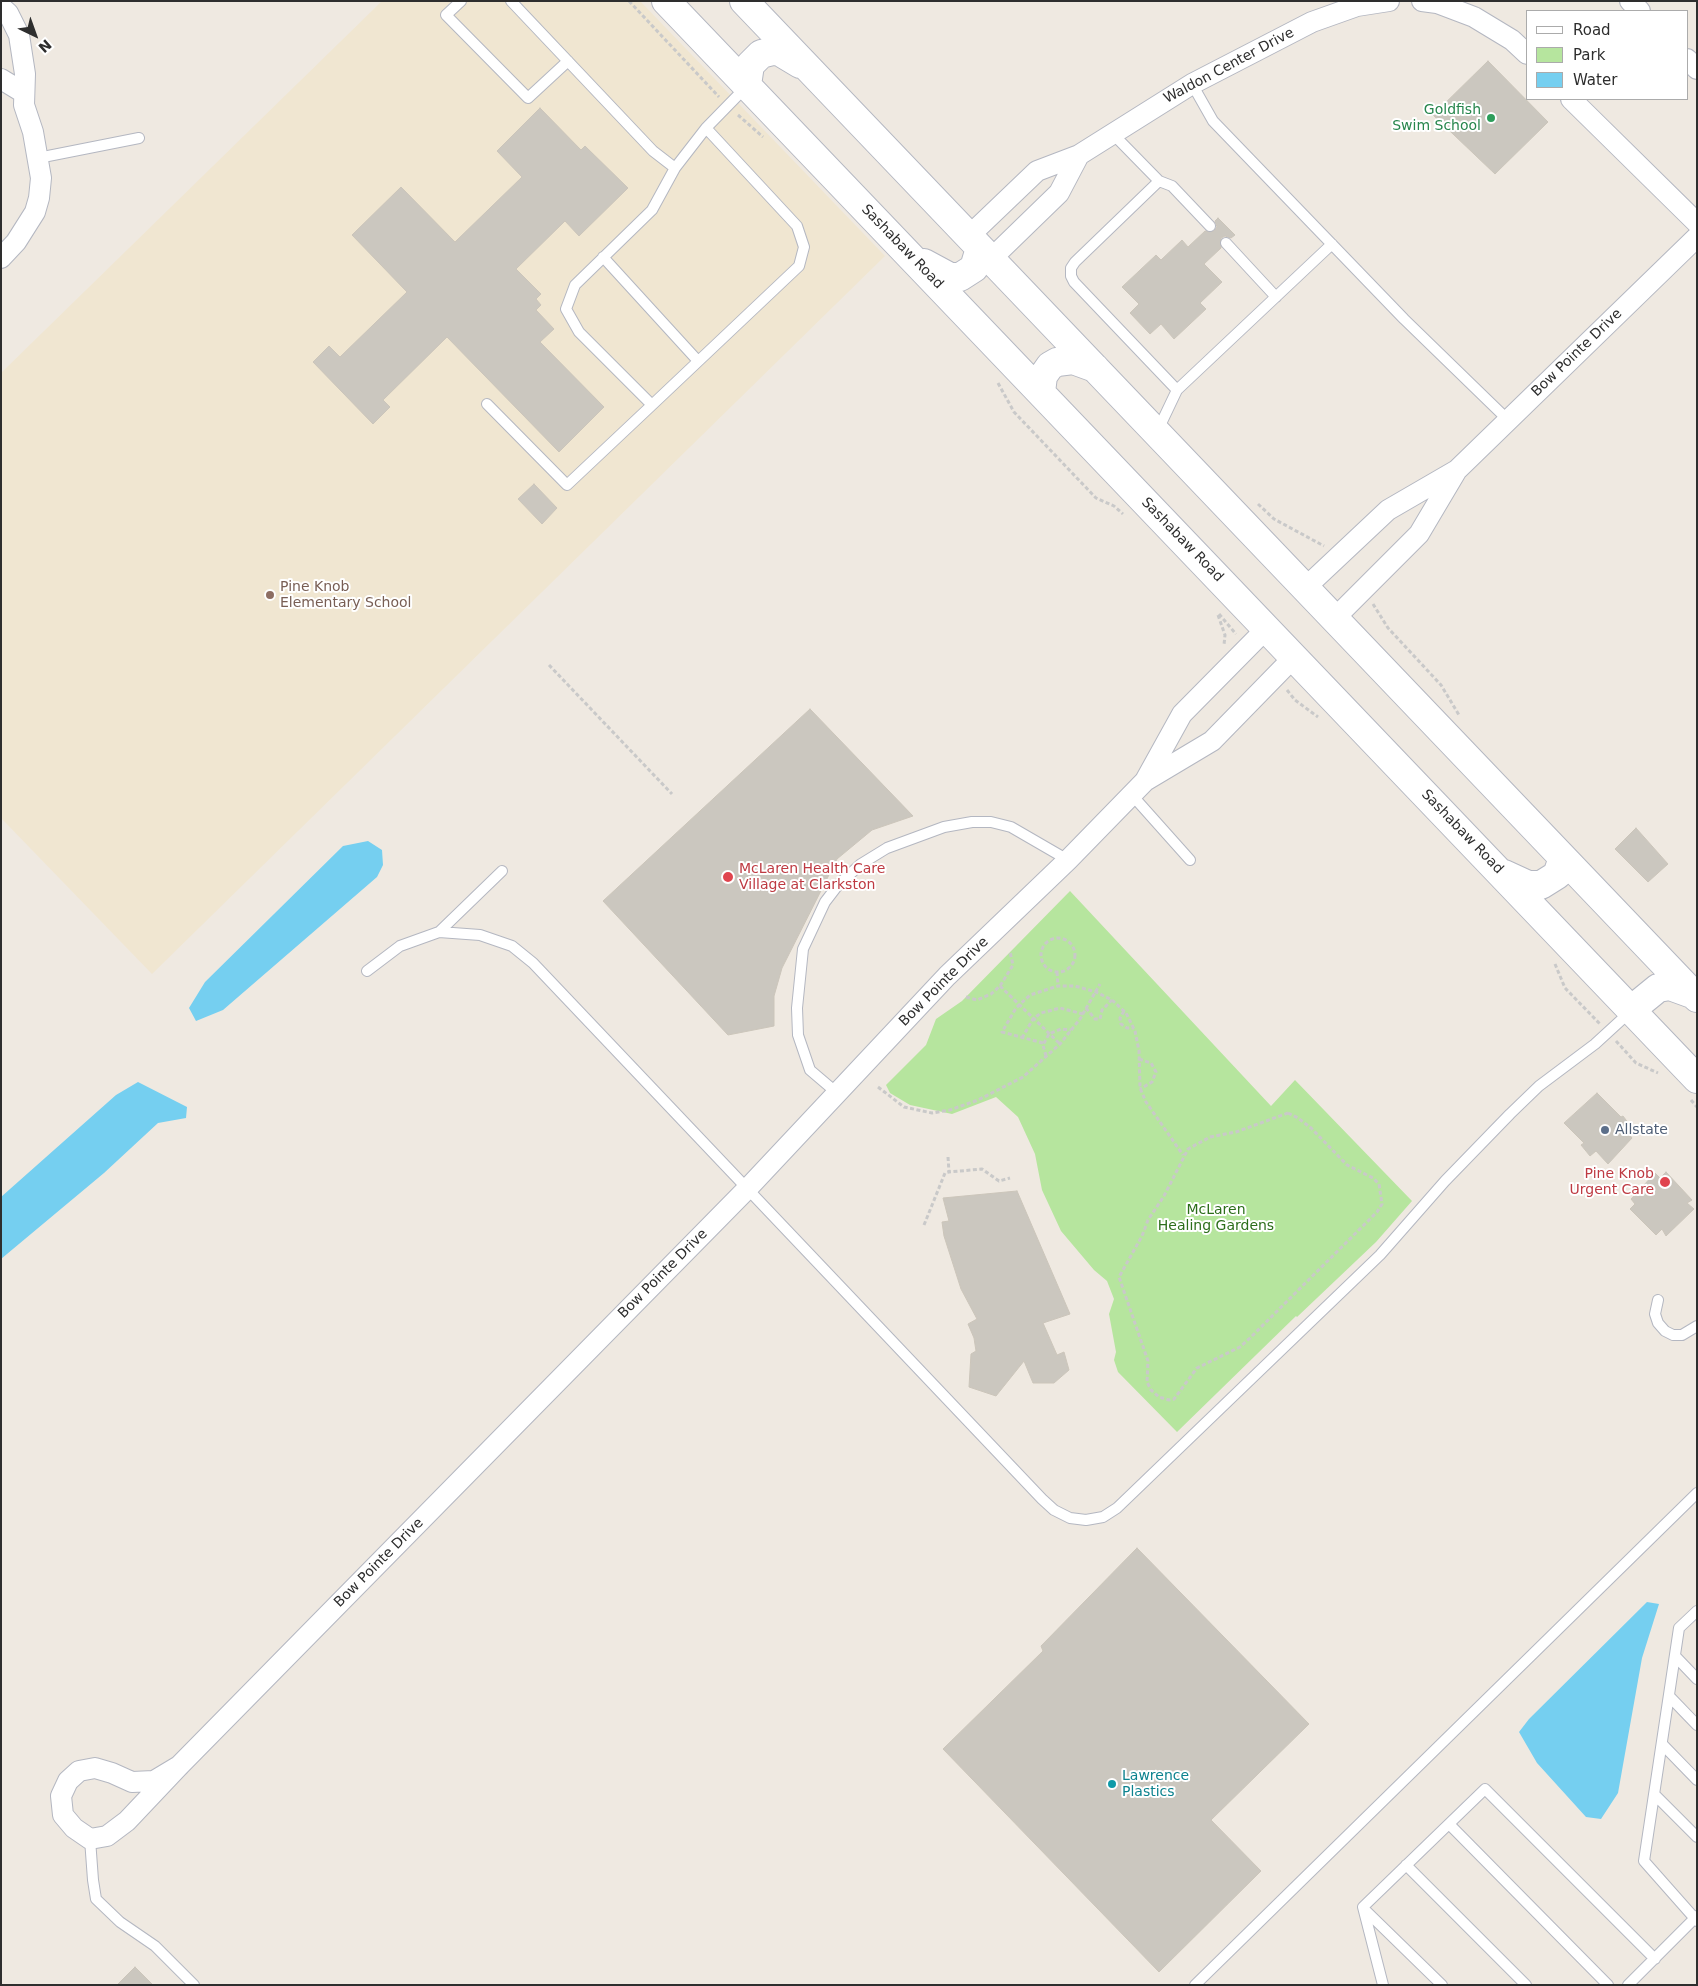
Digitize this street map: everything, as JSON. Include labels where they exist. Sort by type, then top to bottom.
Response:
[{"type":"main road","name":"Sashabaw Road","points":[[666,1],[1631,1010],[1692,1087]]},
{"type":"main road","points":[[744,1],[1695,996]]},
{"type":"main road","points":[[747,85],[750,65],[755,58],[766,52],[780,52],[808,68]]},
{"type":"main road","points":[[908,253],[942,273],[955,277],[966,275],[974,268],[980,248]]},
{"type":"main road","points":[[1041,392],[1043,376],[1050,366],[1057,362],[1073,360],[1095,368]]},
{"type":"main road","points":[[1500,872],[1528,885],[1541,885],[1556,875],[1563,858]]},
{"type":"main road","points":[[1631,1010],[1658,988],[1670,986],[1695,996]]},
{"type":"street","name":"Waldon Center Drive","points":[[980,248],[1038,171],[1079,155],[1192,84],[1312,22],[1357,6],[1389,1]]},
{"type":"street","points":[[1422,1],[1437,3],[1474,17],[1512,40],[1526,53]]},
{"type":"street","points":[[1630,1],[1639,10]]},
{"type":"street","points":[[1,7],[8,13],[19,35],[25,74],[24,105],[33,132],[41,178],[39,198],[35,212],[16,242],[1,258]]},
{"type":"street","points":[[1688,60],[1697,69]]},
{"type":"street","points":[[1,80],[24,93]]},
{"type":"street","points":[[1573,100],[1697,223]]},
{"type":"street","name":"Waldon Center Drive","points":[[980,248],[1058,193],[1079,155]]},
{"type":"street","name":"Bow Pointe Drive","points":[[1305,588],[1388,510],[1457,470],[1697,237]]},
{"type":"street","name":"Bow Pointe Drive","points":[[1334,619],[1419,534],[1457,470]]},
{"type":"street","name":"Bow Pointe Drive","points":[[1138,788],[1182,714],[1266,629]]},
{"type":"street","name":"Bow Pointe Drive","points":[[179,1766],[154,1781],[132,1782],[112,1773],[94,1768],[79,1771],[68,1781],[61,1796],[63,1815],[74,1828],[90,1839],[107,1836],[127,1821],[748,1188],[948,976],[1068,860],[1138,788],[1212,741],[1294,657]]},
{"type":"lane","points":[[461,1],[446,15],[528,98],[568,61]]},
{"type":"lane","points":[[511,1],[653,151],[675,168]]},
{"type":"lane","points":[[1192,84],[1212,121],[1404,319],[1508,420]]},
{"type":"lane","points":[[652,405],[579,332],[566,309],[575,285],[652,210],[675,168],[706,128],[747,85]]},
{"type":"lane","points":[[487,404],[567,485],[799,266],[804,247],[797,226],[706,128]]},
{"type":"lane","points":[[1112,133],[1159,181],[1172,186],[1210,226]]},
{"type":"lane","points":[[38,158],[139,138]]},
{"type":"lane","points":[[1159,181],[1075,262],[1071,268],[1071,276],[1074,282],[1177,390]]},
{"type":"lane","points":[[1226,243],[1276,297]]},
{"type":"lane","points":[[1157,433],[1177,390],[1332,244]]},
{"type":"lane","points":[[603,257],[698,361]]},
{"type":"lane","points":[[1138,788],[1190,860]]},
{"type":"lane","points":[[837,1093],[810,1070],[798,1035],[796,1008],[803,949],[825,902],[838,885],[861,864],[887,848],[944,827],[972,822],[990,822],[1011,827],[1068,860]]},
{"type":"lane","points":[[367,971],[400,946],[439,932],[502,871]]},
{"type":"lane","points":[[439,932],[480,936],[512,946],[533,963],[1042,1498],[1054,1510],[1070,1518],[1086,1520],[1103,1516],[1117,1508],[1380,1255],[1445,1181],[1510,1114],[1539,1086],[1608,1032],[1631,1010]]},
{"type":"lane","points":[[1658,1300],[1655,1314],[1658,1323],[1665,1331],[1673,1335],[1682,1335],[1697,1326]]},
{"type":"lane","points":[[1195,1985],[1697,1493]]},
{"type":"lane","points":[[1628,1985],[1696,1919],[1644,1861],[1679,1628],[1697,1611]]},
{"type":"lane","points":[[1675,1656],[1697,1680]]},
{"type":"lane","points":[[1669,1696],[1697,1725]]},
{"type":"lane","points":[[1662,1744],[1697,1780]]},
{"type":"lane","points":[[1363,1907],[1485,1789],[1655,1959]]},
{"type":"lane","points":[[1654,1794],[1697,1837]]},
{"type":"lane","points":[[1449,1824],[1608,1985]]},
{"type":"lane","points":[[90,1839],[96,1899],[120,1922],[155,1946],[194,1985]]},
{"type":"lane","points":[[1406,1865],[1526,1985]]},
{"type":"lane","points":[[1363,1907],[1383,1985]]},
{"type":"lane","points":[[1363,1907],[1442,1985]]},
{"type":"path","points":[[1254,500],[1274,519],[1326,547],[1336,559]]},
{"type":"path","points":[[1362,592],[1372,603],[1388,628],[1441,684],[1461,718]]},
{"type":"path","points":[[549,666],[672,794]]},
{"type":"path","points":[[1060,939],[1070,944],[1074,959],[1068,968],[1057,972],[1047,968],[1041,959],[1041,953],[1050,940],[1060,939]]},
{"type":"path","points":[[966,997],[977,1000],[991,994],[1000,986],[1013,964],[1010,952]]},
{"type":"path","points":[[1057,972],[1058,986]]},
{"type":"path","points":[[878,1087],[898,1103],[910,1109],[932,1113],[950,1110],[978,1100],[1023,1077],[1060,1044],[1083,1014],[1100,984]]},
{"type":"path","points":[[1000,986],[1060,1044]]},
{"type":"path","points":[[1043,1043],[1002,1032],[1018,1004],[1039,990],[1058,986],[1075,986],[1096,992],[1112,1000],[1124,1011],[1134,1028],[1139,1059],[1140,1089],[1146,1102],[1184,1155]]},
{"type":"path","points":[[1086,1008],[1096,1018],[1100,1019],[1102,1010],[1112,1000]]},
{"type":"path","points":[[1022,1038],[1033,1019],[1042,1013],[1060,1008],[1083,1014]]},
{"type":"path","points":[[1124,1011],[1120,1018],[1121,1024],[1127,1028],[1134,1028]]},
{"type":"path","points":[[1046,1056],[1043,1043],[1049,1034],[1061,1029],[1071,1030]]},
{"type":"path","points":[[1608,1032],[1636,1063],[1663,1075]]},
{"type":"path","points":[[1139,1059],[1151,1064],[1156,1072],[1152,1082],[1140,1089]]},
{"type":"path","points":[[1692,1087],[1697,1107]]},
{"type":"path","points":[[1288,1114],[1298,1118],[1311,1128],[1347,1164],[1373,1178],[1380,1184],[1382,1204],[1357,1232],[1250,1338],[1240,1347],[1203,1364],[1174,1399],[1169,1400],[1160,1397],[1151,1390],[1146,1382],[1148,1361],[1119,1277],[1142,1236],[1148,1220],[1164,1196],[1184,1155],[1188,1149],[1210,1137],[1236,1132],[1288,1114]]},
{"type":"path","points":[[948,1158],[950,1172]]},
{"type":"path","points":[[924,1225],[945,1173],[982,1169],[999,1182],[1010,1178]]},
{"type":"shaded area","name":"Pine Knob Elementary School","points":[[382,1],[640,1],[885,256],[152,974],[1,818],[1,373]]},
{"type":"green space","name":"McLaren Healing Gardens","points":[[1070,891],[1271,1106],[1295,1080],[1412,1201],[1376,1242],[1296,1316],[1177,1432],[1118,1372],[1114,1360],[1116,1352],[1109,1314],[1114,1299],[1107,1281],[1094,1270],[1061,1231],[1042,1190],[1035,1154],[1018,1117],[996,1097],[952,1114],[910,1105],[890,1093],[886,1085],[926,1045],[936,1019],[962,1001]]},
{"type":"water","points":[[368,841],[382,850],[383,865],[377,877],[223,1010],[196,1021],[189,1008],[205,982],[343,846]]},
{"type":"water","points":[[138,1082],[187,1107],[186,1118],[158,1123],[104,1173],[1,1259],[1,1197],[116,1095]]},
{"type":"water","points":[[1647,1602],[1659,1604],[1642,1658],[1618,1793],[1601,1819],[1586,1817],[1537,1763],[1519,1732],[1529,1719]]},
{"type":"building","name":"Goldfish Swim School","points":[[1488,61],[1548,122],[1495,174],[1433,115]]},
{"type":"building","points":[[540,108],[581,150],[585,146],[628,188],[579,236],[565,221],[516,269],[541,294],[536,299],[541,305],[536,310],[554,329],[540,342],[604,407],[559,452],[447,337],[383,400],[390,407],[373,424],[313,362],[329,346],[340,357],[407,292],[352,235],[401,187],[455,242],[522,177],[497,151]]},
{"type":"building","points":[[1218,218],[1235,235],[1231,238],[1225,236],[1221,238],[1221,248],[1204,264],[1222,282],[1200,303],[1206,309],[1174,339],[1161,324],[1150,334],[1130,313],[1139,304],[1122,287],[1156,255],[1161,260],[1182,240],[1188,247],[1205,231],[1214,231],[1217,227],[1215,221]]},
{"type":"building","points":[[534,484],[557,508],[542,524],[518,499]]},
{"type":"building","name":"McLaren Health Care Village at Clarkston","points":[[810,709],[913,816],[872,830],[837,859],[782,968],[774,996],[774,1026],[728,1035],[603,901]]},
{"type":"building","points":[[1636,828],[1668,864],[1648,882],[1615,849]]},
{"type":"building","name":"Allstate","points":[[1597,1093],[1621,1117],[1623,1116],[1632,1128],[1628,1133],[1632,1138],[1608,1164],[1596,1151],[1590,1156],[1581,1145],[1584,1143],[1564,1123]]},
{"type":"building","points":[[1666,1172],[1692,1200],[1687,1203],[1694,1209],[1666,1236],[1662,1229],[1656,1235],[1630,1209],[1635,1204],[1631,1199],[1655,1173],[1660,1178]]},
{"type":"building","points":[[1017,1191],[1070,1314],[1043,1323],[1057,1355],[1064,1352],[1069,1370],[1054,1383],[1033,1383],[1024,1361],[996,1396],[969,1387],[971,1354],[976,1351],[974,1338],[968,1324],[977,1319],[961,1289],[944,1236],[942,1222],[949,1221],[943,1198]]},
{"type":"building","name":"Lawrence Plastics","points":[[1137,1548],[1309,1724],[1211,1820],[1261,1871],[1159,1972],[943,1749],[1043,1651],[1041,1646]]},
{"type":"building","points":[[135,1967],[153,1985],[117,1985]]},
{"type":"place","name":"Goldfish Swim School","points":[[1491,118]]},
{"type":"place","name":"Pine Knob Elementary School","points":[[270,595]]},
{"type":"place","name":"McLaren Health Care Village at Clarkston","points":[[728,877]]},
{"type":"place","name":"Allstate","points":[[1605,1130]]},
{"type":"place","name":"Pine Knob Urgent Care","points":[[1665,1182]]},
{"type":"place","name":"Lawrence Plastics","points":[[1112,1784]]}]
